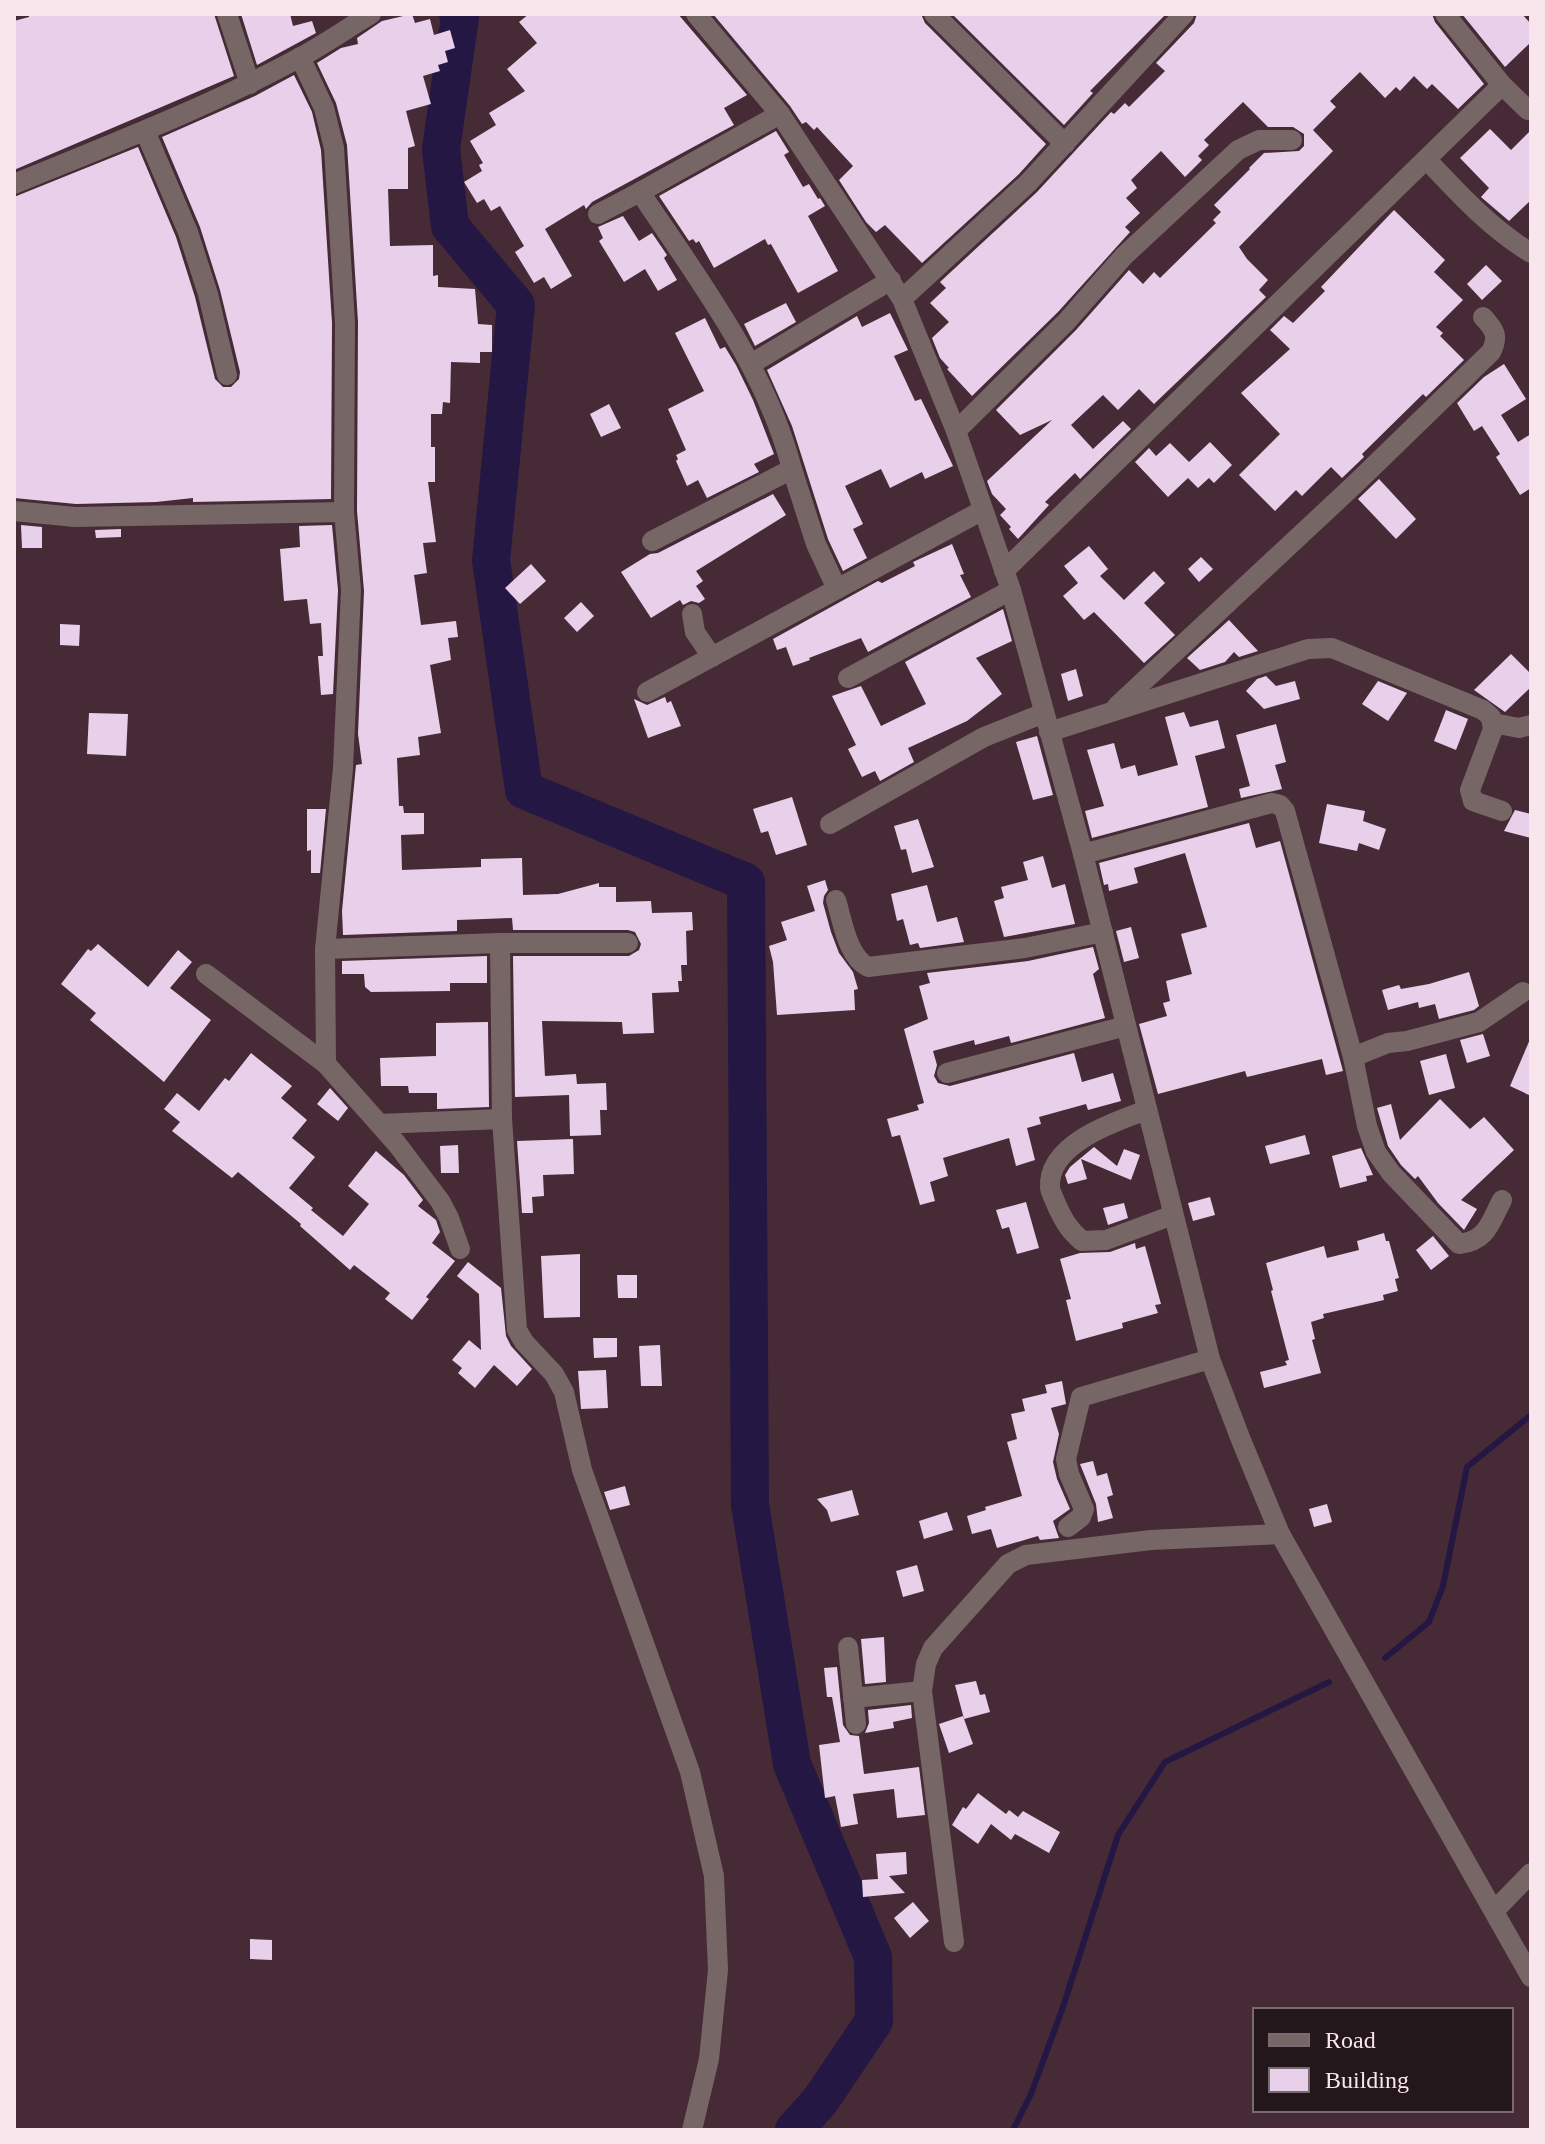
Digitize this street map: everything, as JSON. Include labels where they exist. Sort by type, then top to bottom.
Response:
[{"type":"street","points":[[227,14],[250,84]]},
{"type":"street","points":[[14,184],[250,84],[371,14]]},
{"type":"street","points":[[696,14],[780,114],[902,299],[956,431],[1007,580],[1083,854],[1210,1359],[1280,1534],[1531,1977]]},
{"type":"street","points":[[934,14],[1065,144]]},
{"type":"street","points":[[902,299],[1028,183],[1184,14]]},
{"type":"street","points":[[1445,14],[1502,85],[1528,110]]},
{"type":"street","points":[[300,57],[324,108],[334,148],[345,323],[344,512],[351,590],[343,768],[325,949],[326,1064]]},
{"type":"street","points":[[848,678],[1007,580],[1502,85]]},
{"type":"street","points":[[598,214],[780,114]]},
{"type":"street","points":[[145,131],[188,232],[208,294],[227,375]]},
{"type":"street","points":[[956,431],[1067,321],[1124,256],[1238,150],[1259,140],[1292,140]]},
{"type":"street","points":[[1427,160],[1478,213],[1508,239],[1531,253]]},
{"type":"street","points":[[640,192],[751,364],[786,445],[816,544],[837,589]]},
{"type":"street","points":[[751,364],[891,280]]},
{"type":"street","points":[[1111,711],[1354,485],[1491,352],[1497,339],[1495,330],[1483,317]]},
{"type":"street","points":[[652,541],[792,469]]},
{"type":"street","points":[[647,692],[983,510]]},
{"type":"street","points":[[14,511],[75,517],[344,512]]},
{"type":"street","points":[[692,614],[695,632],[712,657]]},
{"type":"street","points":[[830,824],[984,737],[1111,711],[1322,646],[1483,710],[1493,723],[1493,729],[1470,796],[1473,801],[1502,811]]},
{"type":"street","points":[[1493,723],[1519,728],[1531,725]]},
{"type":"street","points":[[1083,854],[1272,803],[1280,805],[1285,811],[1376,1152],[1391,1173],[1459,1244],[1475,1242],[1486,1232],[1502,1200]]},
{"type":"street","points":[[836,900],[849,942],[859,962],[868,967],[1025,948],[1103,932]]},
{"type":"street","points":[[325,949],[500,943],[628,943]]},
{"type":"street","points":[[500,943],[502,1119],[517,1330],[554,1374],[564,1392],[582,1470],[690,1772],[714,1876],[718,1970],[709,2059],[692,2130]]},
{"type":"street","points":[[206,974],[326,1064],[397,1144],[440,1201],[460,1249]]},
{"type":"street","points":[[1353,1057],[1388,1043],[1479,1022],[1523,992]]},
{"type":"street","points":[[947,1073],[1126,1026]]},
{"type":"street","points":[[1147,1110],[1112,1123],[1074,1143],[1054,1165],[1050,1189],[1066,1227],[1082,1241],[1106,1240],[1173,1215]]},
{"type":"street","points":[[379,1124],[502,1119]]},
{"type":"street","points":[[1068,1527],[1081,1517],[1084,1509],[1066,1459],[1081,1397],[1210,1359]]},
{"type":"street","points":[[954,1942],[922,1691],[926,1664],[933,1648],[1008,1564],[1026,1555],[1151,1540],[1280,1534]]},
{"type":"street","points":[[848,1647],[856,1724]]},
{"type":"street","points":[[853,1698],[922,1691]]},
{"type":"street","points":[[1494,1911],[1531,1873]]},
{"type":"building","points":[[29,14],[214,14],[234,76],[14,170],[14,21],[29,17]]},
{"type":"building","points":[[241,14],[290,14],[293,26],[312,21],[316,33],[257,65]]},
{"type":"building","points":[[412,14],[415,23],[430,19],[434,35],[450,30],[455,48],[445,51],[448,62],[438,65],[440,71],[423,76],[431,104],[406,111],[415,146],[408,148],[408,189],[388,189],[390,246],[433,245],[433,276],[438,275],[438,287],[475,289],[478,324],[492,325],[492,352],[480,352],[480,363],[451,362],[450,403],[443,402],[442,414],[431,414],[435,482],[428,482],[436,542],[423,543],[427,573],[414,575],[421,625],[456,621],[458,637],[448,638],[451,660],[430,665],[441,733],[418,737],[420,755],[397,758],[399,806],[403,806],[404,813],[424,813],[424,834],[401,835],[402,870],[481,867],[481,859],[522,858],[523,895],[558,894],[599,883],[599,887],[616,887],[616,902],[651,901],[652,913],[692,912],[693,930],[686,931],[687,965],[681,965],[679,992],[652,993],[654,1033],[623,1034],[622,1022],[542,1021],[545,1076],[576,1074],[577,1084],[606,1083],[607,1110],[600,1110],[601,1135],[570,1136],[569,1095],[515,1097],[513,956],[629,956],[639,950],[641,944],[635,932],[513,930],[512,918],[457,920],[457,931],[343,935],[342,911],[356,765],[362,764],[358,734],[364,591],[357,511],[358,322],[347,145],[336,103],[317,63],[341,48],[358,44],[357,38],[382,21]]},
{"type":"building","points":[[529,14],[678,14],[747,95],[724,108],[734,125],[545,229],[572,276],[551,289],[544,277],[534,283],[515,252],[524,246],[500,206],[491,211],[484,199],[477,203],[464,182],[482,171],[479,165],[483,163],[470,141],[496,125],[489,113],[525,91],[507,69],[537,43],[519,22]]},
{"type":"building","points":[[713,14],[921,14],[925,23],[1046,144],[1019,174],[922,263],[885,225],[876,232],[866,222],[839,180],[853,166],[817,127],[814,130],[806,122],[802,124]]},
{"type":"building","points":[[952,14],[1166,14],[1090,91],[1093,93],[1064,125]]},
{"type":"building","points":[[1197,14],[1432,14],[1484,84],[1458,109],[1432,84],[1427,89],[1414,76],[1400,91],[1396,87],[1385,98],[1360,72],[1330,101],[1336,107],[1313,130],[1333,151],[1239,247],[1268,280],[1259,290],[1266,297],[1154,404],[1139,389],[1118,410],[1103,395],[1071,425],[1093,449],[1123,421],[1131,429],[1080,479],[1075,473],[1045,502],[1049,505],[1018,539],[1000,515],[1006,509],[992,494],[987,481],[1052,420],[1020,435],[996,410],[1076,330],[1129,270],[1143,284],[1154,272],[1160,278],[1216,223],[1213,220],[1221,212],[1214,205],[1264,153],[1299,151],[1304,146],[1304,134],[1293,127],[1268,127],[1243,102],[1204,140],[1209,145],[1198,156],[1202,160],[1185,177],[1161,151],[1131,180],[1137,188],[1126,198],[1140,213],[1125,227],[1130,232],[1058,312],[972,396],[940,358],[932,338],[949,322],[930,303],[946,288],[940,282],[1037,192],[1111,112],[1114,114],[1125,103],[1129,107],[1165,71],[1156,63],[1194,23]]},
{"type":"building","points":[[1462,14],[1522,14],[1531,24],[1531,42],[1505,67]]},
{"type":"building","points":[[294,75],[312,112],[321,150],[332,323],[331,499],[193,502],[193,498],[76,504],[14,498],[14,197],[138,147],[176,237],[195,297],[215,379],[223,387],[231,387],[239,379],[240,372],[220,290],[200,227],[162,137],[255,96]]},
{"type":"building","points":[[1490,129],[1511,150],[1531,130],[1531,200],[1509,221],[1481,197],[1489,188],[1460,158]]},
{"type":"building","points":[[776,131],[789,152],[784,155],[803,187],[809,184],[825,206],[808,216],[838,271],[798,293],[771,244],[768,245],[765,239],[714,268],[699,241],[689,241],[659,196]]},
{"type":"building","points":[[1394,210],[1445,260],[1434,272],[1463,300],[1436,327],[1443,333],[1440,336],[1464,360],[1426,397],[1423,394],[1342,478],[1331,467],[1302,496],[1296,490],[1275,511],[1239,475],[1280,434],[1241,393],[1290,349],[1270,330],[1284,316],[1293,323],[1325,291],[1321,287]]},
{"type":"building","points":[[623,216],[639,241],[652,233],[667,255],[664,258],[677,280],[658,291],[645,269],[624,282],[599,241],[603,238],[598,227]]},
{"type":"building","points":[[1486,265],[1502,281],[1482,300],[1467,284]]},
{"type":"building","points":[[786,303],[796,322],[755,346],[744,324]]},
{"type":"building","points":[[890,313],[908,350],[894,356],[915,401],[921,399],[953,466],[925,479],[922,472],[890,488],[881,469],[845,486],[863,524],[853,529],[867,558],[843,571],[828,539],[792,426],[767,370],[857,316],[862,327]]},
{"type":"building","points":[[705,318],[720,349],[725,347],[736,365],[774,454],[754,464],[759,472],[707,498],[698,480],[687,486],[676,461],[676,455],[686,450],[668,409],[704,391],[675,333]]},
{"type":"building","points":[[1504,364],[1526,399],[1501,415],[1518,442],[1531,434],[1531,488],[1520,495],[1496,457],[1500,454],[1482,426],[1474,431],[1457,403],[1484,377]]},
{"type":"building","points":[[609,404],[621,428],[601,437],[590,414]]},
{"type":"building","points":[[1210,442],[1232,465],[1214,483],[1209,478],[1198,488],[1188,478],[1168,497],[1135,462],[1149,448],[1156,456],[1170,443],[1189,462]]},
{"type":"building","points":[[1379,479],[1416,519],[1396,539],[1358,499]]},
{"type":"building","points":[[773,494],[786,515],[696,571],[703,581],[696,586],[705,599],[683,605],[680,600],[651,618],[621,572],[650,554],[658,553]]},
{"type":"building","points":[[21,525],[42,527],[42,548],[22,548]]},
{"type":"building","points":[[332,525],[338,590],[333,694],[321,695],[318,656],[323,656],[321,623],[310,624],[307,599],[284,601],[280,549],[300,547],[299,526]]},
{"type":"building","points":[[121,529],[121,537],[96,538],[95,530]]},
{"type":"building","points":[[952,544],[964,574],[960,575],[971,597],[868,652],[861,638],[793,666],[786,647],[777,650],[773,639]]},
{"type":"building","points":[[1089,546],[1108,569],[1100,576],[1124,600],[1154,571],[1165,583],[1144,603],[1175,635],[1144,663],[1094,612],[1084,620],[1063,596],[1078,583],[1064,566]]},
{"type":"building","points":[[1201,557],[1213,569],[1199,582],[1188,569]]},
{"type":"building","points":[[531,564],[546,581],[520,604],[505,588]]},
{"type":"building","points":[[581,602],[594,616],[577,632],[564,618]]},
{"type":"building","points":[[1003,609],[1012,641],[976,658],[1002,694],[967,721],[908,748],[914,762],[880,781],[875,771],[862,777],[848,749],[856,745],[832,696],[861,686],[881,726],[926,704],[905,662]]},
{"type":"building","points":[[1229,620],[1258,651],[1239,657],[1234,652],[1225,662],[1200,670],[1187,658]]},
{"type":"building","points":[[60,624],[80,625],[79,646],[60,645]]},
{"type":"building","points":[[1511,654],[1531,674],[1531,687],[1505,712],[1474,690]]},
{"type":"building","points":[[1076,669],[1083,696],[1068,701],[1061,674]]},
{"type":"building","points":[[1266,676],[1276,686],[1295,681],[1300,699],[1264,709],[1246,691],[1257,679]]},
{"type":"building","points":[[1378,681],[1407,693],[1388,721],[1362,704]]},
{"type":"building","points":[[665,697],[667,703],[671,701],[681,726],[648,738],[634,699],[647,705]]},
{"type":"building","points":[[1446,710],[1468,719],[1456,750],[1434,741]]},
{"type":"building","points":[[1184,712],[1190,727],[1218,720],[1225,748],[1195,756],[1208,807],[1092,838],[1085,811],[1104,806],[1087,750],[1114,743],[1121,769],[1135,765],[1138,776],[1178,765],[1165,717]]},
{"type":"building","points":[[89,713],[128,714],[126,756],[87,754]]},
{"type":"building","points":[[1276,724],[1286,762],[1275,765],[1282,789],[1241,798],[1239,789],[1250,786],[1236,735]]},
{"type":"building","points":[[1037,736],[1053,795],[1033,800],[1016,742]]},
{"type":"building","points":[[792,797],[807,845],[776,855],[768,831],[761,833],[753,809]]},
{"type":"building","points":[[1327,804],[1365,811],[1363,821],[1386,829],[1379,850],[1359,843],[1357,851],[1319,843]]},
{"type":"building","points":[[307,809],[326,809],[320,873],[311,873],[311,850],[307,851]]},
{"type":"building","points":[[1515,810],[1531,814],[1531,838],[1504,831]]},
{"type":"building","points":[[918,819],[934,867],[912,873],[906,849],[901,850],[894,826]]},
{"type":"building","points":[[1249,823],[1256,848],[1280,841],[1343,1071],[1326,1075],[1322,1059],[1247,1077],[1245,1071],[1158,1094],[1139,1024],[1167,1016],[1163,1003],[1170,1001],[1166,981],[1192,974],[1181,934],[1207,927],[1185,853],[1134,868],[1138,883],[1109,891],[1108,884],[1104,885],[1099,863]]},
{"type":"building","points":[[1043,856],[1052,888],[1065,884],[1075,924],[1004,937],[994,901],[1004,898],[1001,887],[1028,880],[1023,862]]},
{"type":"building","points":[[825,880],[828,890],[823,903],[831,932],[839,953],[853,972],[858,989],[854,990],[855,1010],[777,1015],[769,946],[787,940],[781,922],[815,911],[807,886]]},
{"type":"building","points":[[927,885],[937,922],[957,917],[964,942],[920,948],[918,943],[910,945],[903,919],[897,921],[891,894]]},
{"type":"building","points":[[1131,927],[1139,958],[1124,962],[1116,931]]},
{"type":"building","points":[[98,944],[148,987],[178,950],[192,962],[170,988],[211,1020],[164,1082],[90,1020],[96,1013],[61,984],[88,949],[91,951]]},
{"type":"building","points":[[1093,947],[1099,969],[1093,974],[1105,1018],[1011,1043],[1009,1036],[975,1045],[974,1040],[933,1051],[937,1065],[934,1076],[938,1083],[950,1086],[1074,1053],[1082,1082],[1113,1073],[1121,1101],[1088,1110],[1086,1104],[1039,1117],[1041,1124],[1027,1128],[1035,1160],[1016,1166],[1009,1138],[943,1158],[948,1176],[930,1182],[935,1201],[920,1205],[900,1135],[892,1137],[887,1119],[919,1110],[917,1105],[924,1103],[904,1029],[928,1019],[919,986],[930,983],[927,973],[1028,961]]},
{"type":"building","points":[[487,956],[487,983],[450,983],[450,991],[371,992],[365,987],[364,974],[342,974],[342,961]]},
{"type":"building","points":[[1469,972],[1479,1006],[1474,1010],[1439,1019],[1435,1004],[1419,1008],[1418,1002],[1388,1010],[1382,990],[1399,985],[1401,989],[1429,984]]},
{"type":"building","points":[[488,1022],[489,1107],[437,1109],[437,1093],[409,1093],[408,1086],[381,1086],[380,1058],[436,1056],[436,1023]]},
{"type":"building","points":[[1483,1034],[1490,1056],[1467,1063],[1460,1040]]},
{"type":"building","points":[[1531,1037],[1531,1096],[1510,1086]]},
{"type":"building","points":[[251,1053],[292,1086],[281,1098],[307,1120],[292,1138],[315,1157],[289,1188],[313,1208],[311,1210],[343,1236],[369,1204],[348,1186],[376,1151],[404,1175],[423,1200],[418,1206],[436,1220],[440,1232],[432,1243],[455,1261],[412,1320],[385,1299],[390,1293],[354,1265],[350,1270],[238,1172],[232,1178],[172,1131],[180,1122],[164,1109],[177,1093],[199,1111],[225,1078],[229,1081]]},
{"type":"building","points":[[1446,1054],[1455,1088],[1429,1095],[1420,1061]]},
{"type":"building","points":[[330,1088],[348,1108],[338,1121],[317,1104]]},
{"type":"building","points":[[1440,1099],[1470,1129],[1484,1117],[1514,1150],[1461,1200],[1477,1209],[1464,1230],[1418,1176],[1415,1179],[1401,1165],[1388,1146],[1377,1108],[1391,1104],[1400,1140]]},
{"type":"building","points":[[1305,1135],[1310,1154],[1270,1164],[1265,1146]]},
{"type":"building","points":[[573,1139],[574,1174],[543,1175],[544,1196],[532,1197],[533,1213],[522,1213],[517,1141]]},
{"type":"building","points":[[458,1145],[459,1173],[441,1173],[440,1146]]},
{"type":"building","points":[[1094,1147],[1117,1166],[1124,1149],[1140,1155],[1131,1180],[1081,1159],[1087,1179],[1068,1184],[1065,1175],[1070,1167]]},
{"type":"building","points":[[1361,1148],[1373,1175],[1366,1176],[1367,1181],[1340,1188],[1332,1156]]},
{"type":"building","points":[[1210,1197],[1215,1215],[1193,1221],[1188,1203]]},
{"type":"building","points":[[1026,1202],[1039,1248],[1017,1254],[1009,1227],[1002,1229],[996,1210]]},
{"type":"building","points":[[1124,1203],[1128,1218],[1108,1225],[1103,1208]]},
{"type":"building","points":[[1384,1233],[1399,1278],[1395,1279],[1398,1291],[1383,1295],[1384,1300],[1323,1314],[1324,1318],[1311,1322],[1315,1339],[1312,1340],[1321,1373],[1264,1388],[1260,1372],[1287,1365],[1285,1361],[1289,1360],[1266,1263],[1324,1246],[1327,1258],[1359,1250],[1357,1241]]},
{"type":"building","points":[[1433,1236],[1449,1256],[1431,1270],[1416,1250]]},
{"type":"building","points":[[1135,1243],[1136,1249],[1145,1246],[1161,1304],[1155,1305],[1158,1313],[1122,1323],[1123,1328],[1076,1341],[1066,1300],[1071,1299],[1060,1259],[1080,1253],[1110,1252]]},
{"type":"building","points":[[580,1254],[580,1317],[544,1318],[541,1256]]},
{"type":"building","points":[[468,1262],[501,1288],[506,1336],[532,1369],[517,1386],[494,1365],[475,1388],[458,1373],[462,1368],[452,1360],[469,1340],[481,1350],[479,1294],[457,1276]]},
{"type":"building","points":[[617,1275],[637,1275],[637,1298],[618,1298]]},
{"type":"building","points":[[593,1338],[617,1338],[617,1357],[594,1358]]},
{"type":"building","points":[[660,1345],[662,1386],[641,1386],[639,1346]]},
{"type":"building","points":[[606,1370],[608,1408],[581,1409],[578,1371]]},
{"type":"building","points":[[1062,1381],[1066,1404],[1051,1408],[1059,1434],[1053,1462],[1070,1509],[1053,1521],[1059,1538],[1040,1540],[1038,1536],[997,1548],[991,1529],[972,1534],[967,1516],[1022,1496],[1007,1442],[1017,1439],[1011,1414],[1025,1411],[1022,1399],[1047,1393],[1045,1385]]},
{"type":"building","points":[[1093,1461],[1097,1476],[1107,1473],[1113,1495],[1107,1497],[1113,1518],[1098,1522],[1096,1504],[1080,1464]]},
{"type":"building","points":[[625,1486],[630,1505],[610,1510],[604,1492]]},
{"type":"building","points":[[852,1490],[859,1515],[831,1522],[827,1510],[817,1499]]},
{"type":"building","points":[[1327,1504],[1332,1522],[1314,1527],[1309,1509]]},
{"type":"building","points":[[947,1512],[953,1530],[924,1539],[919,1521]]},
{"type":"building","points":[[917,1565],[924,1591],[903,1597],[896,1571]]},
{"type":"building","points":[[884,1637],[886,1682],[865,1684],[861,1639]]},
{"type":"building","points":[[837,1667],[843,1725],[850,1735],[859,1736],[864,1774],[919,1767],[925,1815],[897,1818],[894,1789],[853,1794],[858,1824],[841,1827],[835,1796],[825,1798],[819,1745],[840,1742],[832,1697],[827,1697],[824,1668]]},
{"type":"building","points":[[976,1681],[980,1695],[985,1694],[990,1712],[964,1719],[955,1685]]},
{"type":"building","points":[[911,1705],[912,1718],[893,1722],[894,1728],[865,1733],[869,1723],[868,1710]]},
{"type":"building","points":[[963,1716],[973,1744],[949,1753],[939,1724]]},
{"type":"building","points":[[978,1793],[1006,1814],[1009,1810],[1018,1817],[1023,1811],[1060,1832],[1049,1853],[1015,1834],[1011,1840],[991,1824],[978,1844],[952,1825],[963,1807],[966,1809]]},
{"type":"building","points":[[906,1852],[907,1874],[889,1876],[905,1893],[863,1897],[862,1880],[878,1879],[876,1854]]},
{"type":"building","points":[[913,1902],[929,1921],[910,1938],[894,1918]]},
{"type":"building","points":[[250,1939],[272,1940],[272,1960],[250,1959]]},
{"type":"waterway","points":[[458,14],[441,149],[450,226],[516,305],[491,560],[524,790],[746,882],[750,1505],[792,1764],[873,1957],[874,2021],[820,2101],[794,2130]]},
{"type":"waterway","points":[[1385,1658],[1429,1622],[1443,1586],[1467,1467],[1531,1415]]},
{"type":"waterway","points":[[1013,2130],[1031,2094],[1063,2007],[1118,1835],[1165,1762],[1329,1682]]}]
